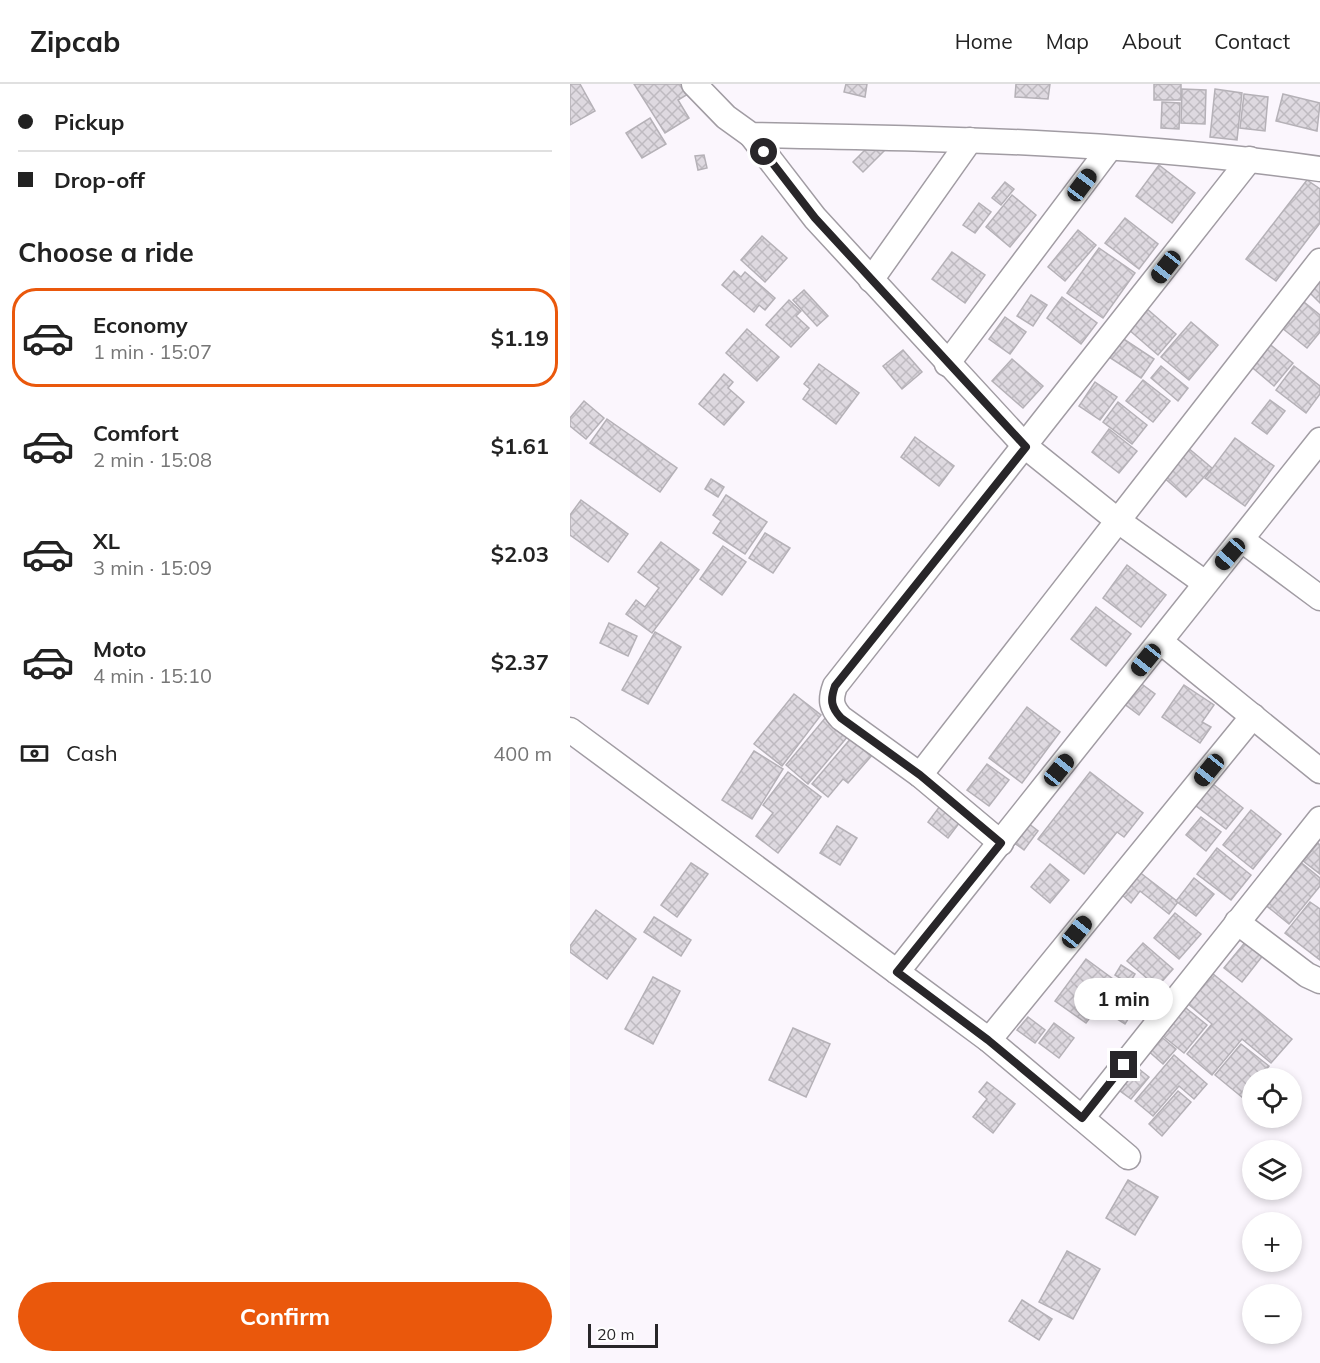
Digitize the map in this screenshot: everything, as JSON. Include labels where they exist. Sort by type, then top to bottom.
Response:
[{"type":"street","points":[[694,84],[726,117],[751,135],[815,218],[947,364],[1026,447],[1117,520],[1205,584]]},
{"type":"street","points":[[751,135],[970,140],[1250,159],[1320,169]]},
{"type":"street","points":[[871,280],[970,140]]},
{"type":"street","points":[[947,364],[1109,149]]},
{"type":"street","points":[[1001,843],[920,775],[841,718],[833,709],[831,698],[835,686],[1026,447],[1250,159]]},
{"type":"street","points":[[920,775],[1320,261]]},
{"type":"street","points":[[897,972],[1320,440]]},
{"type":"street","points":[[1242,540],[1320,598]]},
{"type":"street","points":[[1161,642],[1320,771]]},
{"type":"street","points":[[988,1040],[1253,716]]},
{"type":"street","points":[[570,730],[988,1040],[1128,1157]]},
{"type":"street","points":[[1082,1118],[1320,819]]},
{"type":"street","points":[[1237,922],[1307,975],[1320,981]]},
{"type":"building","points":[[570,84],[580,84],[595,111],[570,125]]},
{"type":"building","points":[[634,84],[682,84],[688,94],[678,100],[689,118],[665,133]]},
{"type":"building","points":[[846,84],[867,84],[865,97],[844,92]]},
{"type":"building","points":[[1016,84],[1050,84],[1048,99],[1015,97]]},
{"type":"building","points":[[1154,84],[1181,84],[1181,100],[1154,100]]},
{"type":"building","points":[[1182,89],[1206,90],[1205,124],[1181,123]]},
{"type":"building","points":[[1215,89],[1242,93],[1237,140],[1210,137]]},
{"type":"building","points":[[1244,94],[1268,97],[1265,131],[1240,128]]},
{"type":"building","points":[[1283,94],[1320,103],[1317,131],[1276,121]]},
{"type":"building","points":[[1162,102],[1180,103],[1179,129],[1161,128]]},
{"type":"building","points":[[650,118],[666,144],[642,158],[626,133]]},
{"type":"building","points":[[876,139],[886,149],[863,172],[853,162]]},
{"type":"building","points":[[704,155],[707,168],[698,170],[695,156]]},
{"type":"building","points":[[1159,165],[1195,193],[1172,223],[1136,196]]},
{"type":"building","points":[[1307,180],[1320,189],[1320,223],[1276,281],[1246,259]]},
{"type":"building","points":[[1005,182],[1014,189],[1001,205],[992,198]]},
{"type":"building","points":[[1012,195],[1036,215],[1010,247],[986,227]]},
{"type":"building","points":[[979,203],[991,212],[975,233],[963,225]]},
{"type":"building","points":[[1125,218],[1158,244],[1139,269],[1105,243]]},
{"type":"building","points":[[1078,230],[1096,245],[1065,281],[1048,267]]},
{"type":"building","points":[[762,236],[787,258],[765,282],[741,260]]},
{"type":"building","points":[[1099,248],[1135,273],[1103,318],[1067,293]]},
{"type":"building","points":[[952,252],[985,275],[965,303],[932,279]]},
{"type":"building","points":[[734,271],[741,277],[745,272],[775,298],[765,310],[759,305],[754,312],[722,285]]},
{"type":"building","points":[[1320,280],[1320,303],[1309,292]]},
{"type":"building","points":[[804,290],[828,316],[817,326],[793,300]]},
{"type":"building","points":[[1031,295],[1047,305],[1033,326],[1017,316]]},
{"type":"building","points":[[1062,297],[1097,323],[1081,344],[1047,318]]},
{"type":"building","points":[[1299,298],[1320,315],[1320,332],[1307,348],[1277,324]]},
{"type":"building","points":[[789,300],[801,311],[796,316],[809,328],[791,347],[766,325]]},
{"type":"building","points":[[1146,308],[1176,334],[1158,355],[1128,329]]},
{"type":"building","points":[[1005,317],[1026,332],[1010,354],[989,339]]},
{"type":"building","points":[[1191,322],[1218,345],[1189,380],[1161,357]]},
{"type":"building","points":[[747,329],[779,357],[757,381],[726,353]]},
{"type":"building","points":[[1119,336],[1154,359],[1141,378],[1106,355]]},
{"type":"building","points":[[1267,342],[1293,363],[1274,386],[1248,364]]},
{"type":"building","points":[[903,350],[922,372],[902,389],[883,366]]},
{"type":"building","points":[[1012,359],[1043,386],[1023,408],[992,381]]},
{"type":"building","points":[[819,364],[859,393],[836,424],[803,399],[810,389],[804,384]]},
{"type":"building","points":[[1161,366],[1188,388],[1178,401],[1151,378]]},
{"type":"building","points":[[1294,366],[1320,386],[1320,394],[1306,413],[1276,390]]},
{"type":"building","points":[[724,374],[733,382],[728,388],[744,402],[724,425],[699,404]]},
{"type":"building","points":[[1143,380],[1170,401],[1153,422],[1126,401]]},
{"type":"building","points":[[1095,382],[1117,397],[1100,420],[1079,406]]},
{"type":"building","points":[[1270,400],[1285,411],[1267,434],[1252,423]]},
{"type":"building","points":[[584,401],[604,418],[586,439],[570,426],[570,418]]},
{"type":"building","points":[[1118,402],[1147,425],[1132,444],[1103,422]]},
{"type":"building","points":[[607,419],[677,468],[660,492],[590,443]]},
{"type":"building","points":[[1109,429],[1137,451],[1119,473],[1092,452]]},
{"type":"building","points":[[915,437],[954,466],[939,486],[901,457]]},
{"type":"building","points":[[1235,438],[1274,466],[1245,506],[1205,478]]},
{"type":"building","points":[[1187,447],[1212,468],[1186,497],[1162,476]]},
{"type":"building","points":[[711,479],[724,487],[718,497],[705,489]]},
{"type":"building","points":[[726,495],[767,522],[745,554],[713,533],[721,521],[713,515]]},
{"type":"building","points":[[581,500],[628,534],[608,562],[570,535],[570,515]]},
{"type":"building","points":[[765,533],[790,548],[773,573],[749,558]]},
{"type":"building","points":[[661,542],[699,570],[652,633],[626,614],[636,600],[645,607],[659,588],[638,572]]},
{"type":"building","points":[[723,546],[746,562],[722,595],[700,579]]},
{"type":"building","points":[[1127,565],[1166,595],[1141,627],[1103,598]]},
{"type":"building","points":[[1096,607],[1131,634],[1106,666],[1071,639]]},
{"type":"building","points":[[609,623],[637,636],[628,656],[600,643]]},
{"type":"building","points":[[655,632],[681,647],[648,704],[622,690]]},
{"type":"building","points":[[1139,682],[1155,694],[1139,715],[1123,703]]},
{"type":"building","points":[[1184,685],[1214,705],[1202,722],[1211,727],[1200,743],[1162,717]]},
{"type":"building","points":[[794,694],[821,715],[782,766],[754,744]]},
{"type":"building","points":[[1027,707],[1060,732],[1022,783],[989,758]]},
{"type":"building","points":[[826,717],[848,736],[808,784],[786,765]]},
{"type":"building","points":[[852,737],[873,754],[848,783],[843,779],[828,797],[812,784]]},
{"type":"building","points":[[754,751],[783,769],[752,819],[722,800]]},
{"type":"building","points":[[987,764],[1009,780],[989,806],[967,790]]},
{"type":"building","points":[[788,772],[821,797],[778,853],[756,836],[773,813],[763,805]]},
{"type":"building","points":[[1090,772],[1143,813],[1124,837],[1117,832],[1084,874],[1038,839]]},
{"type":"building","points":[[1208,780],[1243,808],[1226,829],[1191,802]]},
{"type":"building","points":[[943,802],[963,818],[948,838],[928,822]]},
{"type":"building","points":[[1251,810],[1281,834],[1253,869],[1223,845]]},
{"type":"building","points":[[1201,817],[1221,832],[1206,851],[1186,835]]},
{"type":"building","points":[[1028,823],[1038,831],[1024,850],[1013,842]]},
{"type":"building","points":[[837,826],[857,838],[840,865],[820,853]]},
{"type":"building","points":[[1318,843],[1320,845],[1320,874],[1303,861]]},
{"type":"building","points":[[1217,848],[1251,875],[1231,900],[1197,874]]},
{"type":"building","points":[[1293,856],[1320,878],[1320,886],[1289,924],[1263,903]]},
{"type":"building","points":[[691,863],[708,874],[677,917],[661,905]]},
{"type":"building","points":[[1050,864],[1069,880],[1050,903],[1031,887]]},
{"type":"building","points":[[1138,871],[1178,902],[1169,914],[1140,891],[1131,903],[1120,893]]},
{"type":"building","points":[[1194,878],[1214,894],[1196,916],[1176,901]]},
{"type":"building","points":[[1310,902],[1320,909],[1320,960],[1285,933]]},
{"type":"building","points":[[596,910],[636,939],[607,979],[570,952],[570,946]]},
{"type":"building","points":[[1175,913],[1201,934],[1179,959],[1154,938]]},
{"type":"building","points":[[654,917],[691,940],[681,956],[644,932]]},
{"type":"building","points":[[1247,940],[1264,954],[1242,982],[1224,968]]},
{"type":"building","points":[[1143,943],[1173,969],[1157,987],[1127,961]]},
{"type":"building","points":[[1086,959],[1117,982],[1086,1023],[1055,1001]]},
{"type":"building","points":[[1121,965],[1135,974],[1129,984],[1115,975]]},
{"type":"building","points":[[1212,973],[1292,1039],[1271,1063],[1242,1039],[1212,1075],[1187,1054],[1212,1024],[1187,1003]]},
{"type":"building","points":[[653,977],[680,991],[653,1044],[625,1029]]},
{"type":"building","points":[[1115,991],[1137,1005],[1125,1024],[1103,1010]]},
{"type":"building","points":[[1181,1004],[1207,1025],[1184,1053],[1158,1032]]},
{"type":"building","points":[[1028,1017],[1045,1030],[1035,1043],[1017,1030]]},
{"type":"building","points":[[1054,1023],[1074,1038],[1059,1058],[1039,1043]]},
{"type":"building","points":[[793,1028],[830,1044],[806,1097],[769,1080]]},
{"type":"building","points":[[1158,1034],[1176,1049],[1163,1064],[1146,1049]]},
{"type":"building","points":[[1241,1044],[1269,1066],[1267,1068],[1242,1068],[1242,1097],[1215,1075]]},
{"type":"building","points":[[1174,1055],[1207,1084],[1194,1099],[1179,1086],[1153,1116],[1135,1101]]},
{"type":"building","points":[[1134,1065],[1149,1077],[1131,1099],[1116,1088]]},
{"type":"building","points":[[987,1082],[1015,1104],[993,1133],[973,1117],[987,1099],[979,1092]]},
{"type":"building","points":[[1178,1091],[1191,1102],[1162,1136],[1149,1124]]},
{"type":"building","points":[[1128,1180],[1158,1197],[1135,1235],[1106,1218]]},
{"type":"building","points":[[1067,1251],[1100,1269],[1073,1319],[1039,1302]]},
{"type":"building","points":[[1022,1300],[1052,1319],[1039,1340],[1009,1321]]},
{"type":"route","points":[[764,152],[815,218],[947,364],[1026,447],[835,686],[831,698],[833,709],[841,718],[920,775],[1001,843],[897,972],[988,1040],[1082,1118],[1124,1065]]}]
